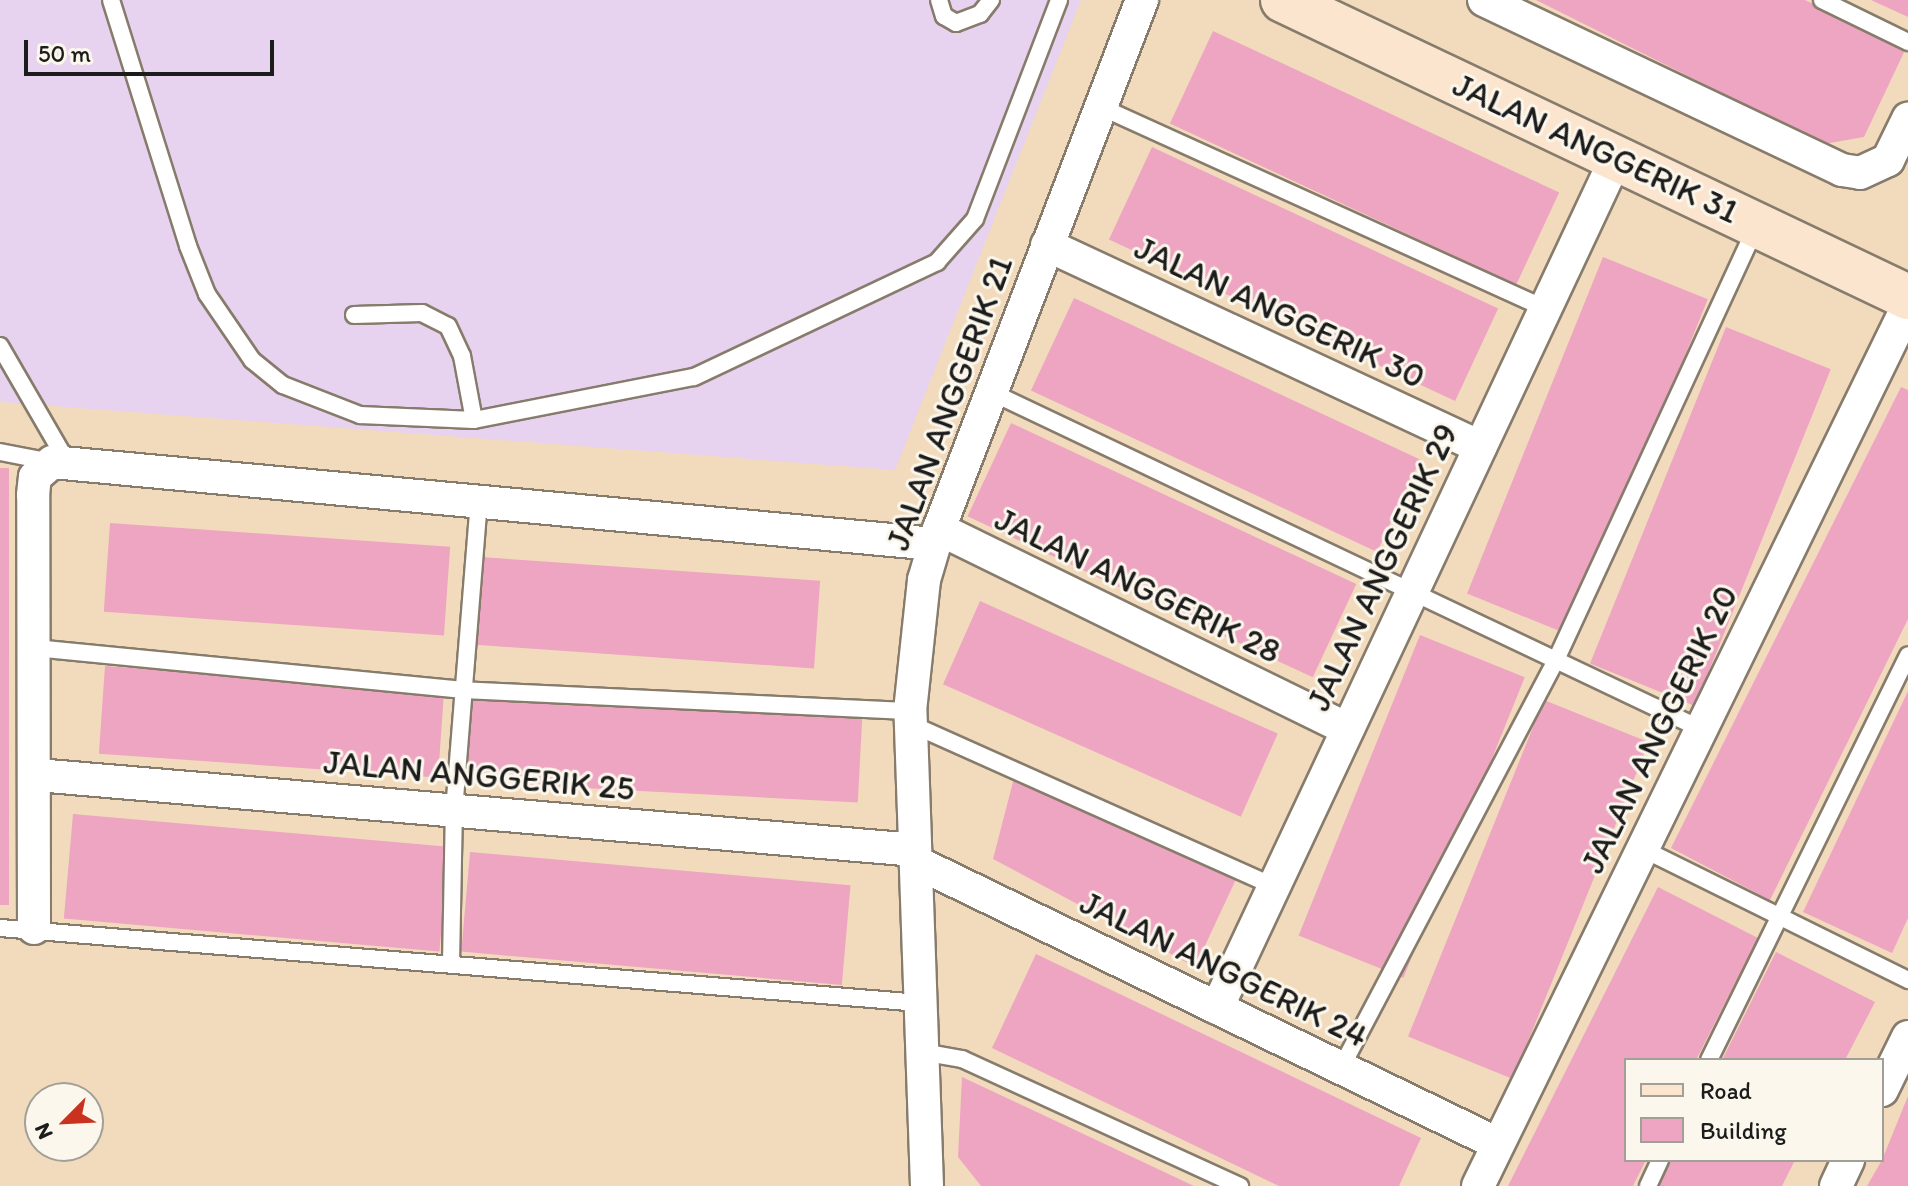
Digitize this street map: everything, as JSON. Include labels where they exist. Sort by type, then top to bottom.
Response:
[{"type":"street","name":"JALAN ANGGERIK 21","points":[[927,1186],[911,718],[924,580],[936,536],[1142,0]]},
{"type":"street","name":"JALAN ANGGERIK 31","points":[[1283,0],[1908,297]]},
{"type":"street","points":[[1484,0],[1842,170],[1860,173],[1888,160],[1908,119]]},
{"type":"street","name":"JALAN ANGGERIK 29","points":[[1217,1008],[1616,158]]},
{"type":"street","name":"JALAN ANGGERIK 30","points":[[1047,245],[1480,447]]},
{"type":"street","name":"JALAN ANGGERIK 20","points":[[1478,1186],[1908,306]]},
{"type":"street","points":[[34,928],[37,775],[33,495],[35,477],[59,461],[479,500],[936,536]]},
{"type":"street","name":"JALAN ANGGERIK 28","points":[[936,536],[1348,729]]},
{"type":"street","name":"JALAN ANGGERIK 25","points":[[37,775],[454,811],[916,856]]},
{"type":"street","name":"JALAN ANGGERIK 24","points":[[916,856],[1217,1008],[1498,1144]]},
{"type":"street","points":[[1884,1086],[1908,1037]]},
{"type":"street","points":[[1836,1186],[1847,1162]]},
{"type":"lane","points":[[111,0],[143,115],[202,282],[225,326],[252,360],[283,385],[360,415],[474,420],[694,377],[937,262],[975,219],[1059,0]]},
{"type":"lane","points":[[939,0],[944,16],[956,23],[980,14],[991,0]]},
{"type":"lane","points":[[1822,0],[1908,42]]},
{"type":"lane","points":[[1101,107],[1545,308]]},
{"type":"lane","points":[[1341,1068],[1556,660],[1757,225]]},
{"type":"lane","points":[[354,315],[422,313],[448,326],[462,356],[474,420]]},
{"type":"lane","points":[[0,346],[59,461]]},
{"type":"lane","points":[[991,392],[1701,729]]},
{"type":"lane","points":[[0,452],[59,461]]},
{"type":"lane","points":[[451,963],[454,811],[461,690],[479,500]]},
{"type":"lane","points":[[35,648],[461,690],[911,718],[1274,886]]},
{"type":"lane","points":[[1710,1058],[1908,655]]},
{"type":"lane","points":[[1643,849],[1908,980]]},
{"type":"lane","points":[[0,928],[34,928],[921,1003]]},
{"type":"lane","points":[[922,1052],[962,1059],[1240,1186]]},
{"type":"lane","points":[[1648,1186],[1659,1162]]},
{"type":"shaded area","points":[[0,0],[1081,0],[895,470],[0,402]]},
{"type":"building","points":[[1536,0],[1805,0],[1906,48],[1864,137],[1824,144]]},
{"type":"building","points":[[1871,0],[1908,0],[1908,17]]},
{"type":"building","points":[[1213,31],[1559,192],[1516,285],[1170,123]]},
{"type":"building","points":[[1152,147],[1498,308],[1455,401],[1109,239]]},
{"type":"building","points":[[1603,257],[1708,299],[1572,636],[1467,594]]},
{"type":"building","points":[[1074,298],[1420,459],[1377,552],[1031,390]]},
{"type":"building","points":[[1726,327],[1831,369],[1695,706],[1590,664]]},
{"type":"building","points":[[1901,387],[1908,390],[1908,619],[1770,900],[1671,848]]},
{"type":"building","points":[[1011,423],[1356,584],[1313,677],[967,516]]},
{"type":"building","points":[[0,468],[9,468],[9,905],[0,905]]},
{"type":"building","points":[[110,523],[450,547],[444,636],[104,612]]},
{"type":"building","points":[[481,557],[820,581],[814,669],[475,645]]},
{"type":"building","points":[[980,601],[1278,734],[1241,817],[943,684]]},
{"type":"building","points":[[1420,635],[1525,677],[1403,978],[1299,935]]},
{"type":"building","points":[[105,666],[444,690],[438,778],[99,754]]},
{"type":"building","points":[[1908,691],[1908,918],[1892,953],[1803,912]]},
{"type":"building","points":[[470,693],[862,714],[858,802],[465,782]]},
{"type":"building","points":[[1544,700],[1649,742],[1513,1079],[1408,1037]]},
{"type":"building","points":[[1014,778],[1238,875],[1195,967],[993,859]]},
{"type":"building","points":[[73,814],[449,847],[439,951],[64,919]]},
{"type":"building","points":[[470,852],[851,885],[842,985],[461,952]]},
{"type":"building","points":[[1658,887],[1758,938],[1697,1058],[1624,1058],[1624,1162],[1645,1162],[1633,1186],[1508,1186]]},
{"type":"building","points":[[1776,952],[1875,1002],[1846,1058],[1723,1058]]},
{"type":"building","points":[[1036,954],[1421,1138],[1399,1186],[1279,1186],[992,1048]]},
{"type":"building","points":[[962,1077],[1194,1186],[981,1186],[958,1157]]},
{"type":"building","points":[[1908,1096],[1908,1186],[1867,1186],[1881,1162],[1884,1162]]},
{"type":"building","points":[[1671,1162],[1794,1162],[1782,1186],[1658,1186]]}]
